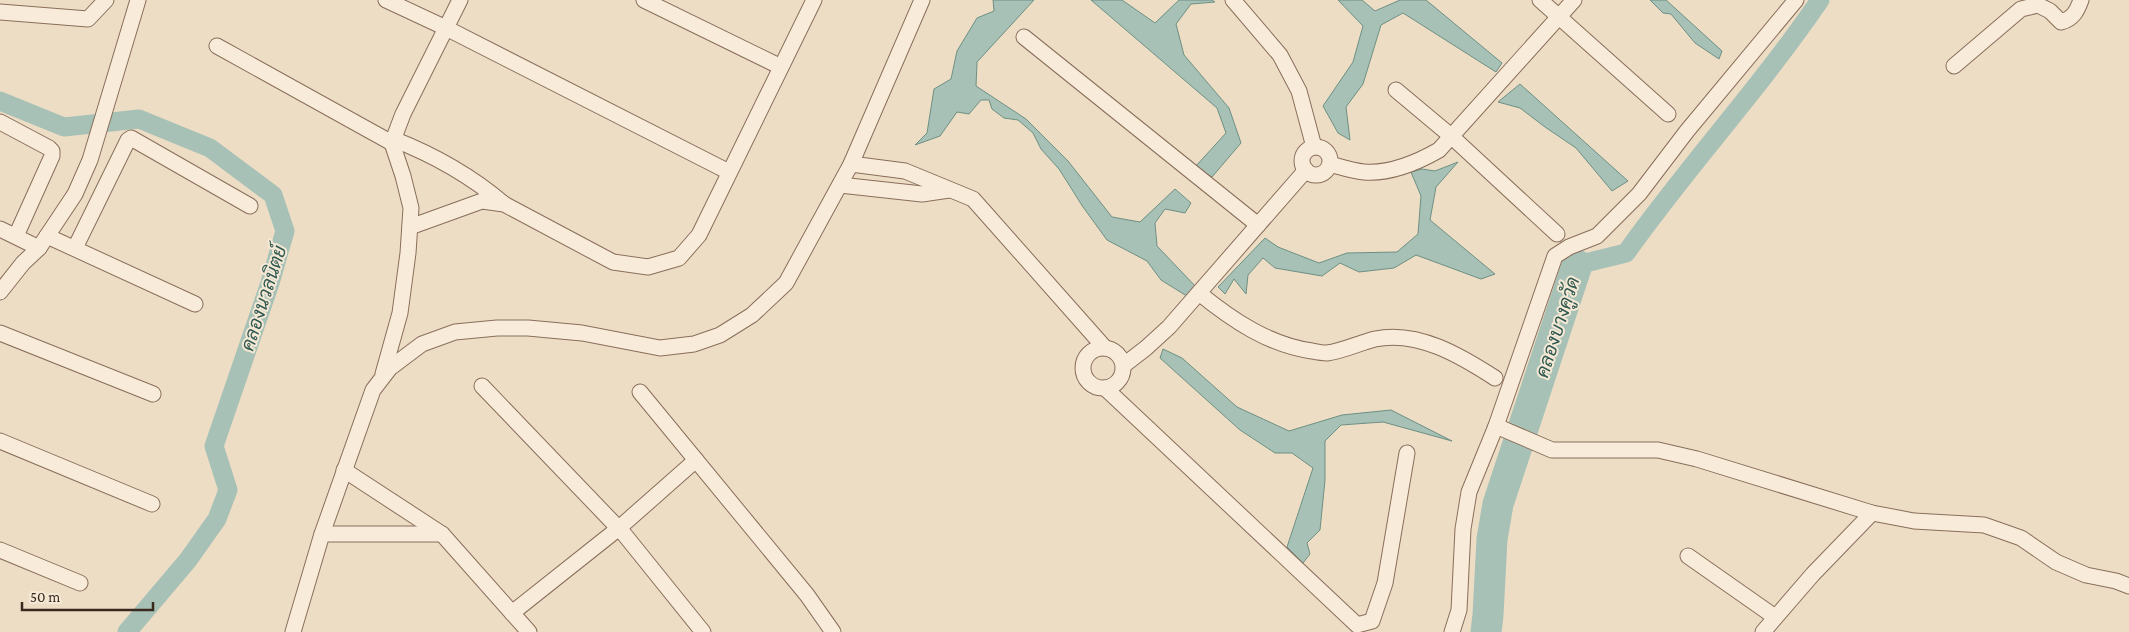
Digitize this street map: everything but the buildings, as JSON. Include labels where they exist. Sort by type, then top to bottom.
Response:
[{"type":"street","points":[[0,12],[88,19],[106,0]]},
{"type":"street","points":[[0,292],[43,242],[75,194],[90,160],[138,0]]},
{"type":"street","points":[[386,0],[446,28],[729,172]]},
{"type":"street","points":[[382,379],[400,313],[411,208],[392,141],[403,114],[460,0]]},
{"type":"street","points":[[644,0],[781,67]]},
{"type":"street","points":[[218,46],[392,141],[431,154],[484,187],[504,204],[613,262],[648,267],[679,258],[699,235],[814,0]]},
{"type":"street","points":[[293,632],[322,534],[373,390],[390,368],[422,344],[456,332],[497,328],[528,328],[582,333],[660,348],[694,344],[720,335],[752,315],[786,283],[840,185],[851,164],[922,0]]},
{"type":"street","points":[[1233,0],[1246,6],[1280,56],[1299,91],[1314,148]]},
{"type":"street","points":[[1540,0],[1668,114]]},
{"type":"street","points":[[1330,164],[1366,172],[1380,172],[1416,163],[1439,150],[1574,0]]},
{"type":"street","points":[[1452,632],[1459,610],[1463,529],[1469,492],[1501,428],[1555,256],[1569,247],[1597,236],[1633,200],[1687,131],[1796,0]]},
{"type":"street","points":[[1954,66],[2022,9],[2038,5],[2050,11],[2062,22],[2069,20],[2077,10],[2081,0]]},
{"type":"street","points":[[1024,37],[1258,225]]},
{"type":"street","points":[[1396,90],[1450,136],[1557,234]]},
{"type":"street","points":[[0,122],[52,151],[52,156],[16,236]]},
{"type":"street","points":[[75,248],[128,140],[131,138],[250,206]]},
{"type":"street","points":[[1314,148],[1322,149],[1327,153],[1330,164],[1327,170],[1316,175],[1306,170],[1303,165],[1303,158],[1306,153],[1314,148]]},
{"type":"street","points":[[851,164],[905,171],[973,199],[1105,348],[1117,353],[1124,365]]},
{"type":"street","points":[[1105,348],[1092,351],[1084,362],[1084,375],[1092,386],[1106,388],[1117,383],[1121,378],[1124,365],[1203,297],[1258,225],[1306,170]]},
{"type":"street","points":[[840,185],[922,194],[950,190]]},
{"type":"street","points":[[410,226],[482,201],[504,204]]},
{"type":"street","points":[[0,229],[16,236],[75,248],[195,304]]},
{"type":"street","points":[[1203,297],[1220,310],[1270,340],[1296,349],[1327,353],[1377,339],[1409,339],[1430,344],[1466,359],[1495,378]]},
{"type":"street","points":[[0,333],[153,394]]},
{"type":"street","points":[[482,386],[618,528],[703,632]]},
{"type":"street","points":[[1106,388],[1357,625],[1372,621],[1385,583],[1407,452]]},
{"type":"street","points":[[640,392],[807,595],[833,632]]},
{"type":"street","points":[[1501,428],[1552,450],[1658,450],[1697,459],[1872,513],[1914,520],[1984,525],[2021,538],[2056,562],[2086,575],[2116,581],[2129,586]]},
{"type":"street","points":[[0,441],[152,504]]},
{"type":"street","points":[[512,613],[618,528],[696,460]]},
{"type":"street","points":[[344,470],[442,534],[529,632]]},
{"type":"street","points":[[1763,632],[1872,513]]},
{"type":"street","points":[[322,534],[442,534]]},
{"type":"street","points":[[0,550],[80,583]]},
{"type":"street","points":[[1688,556],[1775,617]]},
{"type":"shaded area","points":[[993,0],[1034,0],[977,62],[976,86],[1026,119],[1068,161],[1112,217],[1140,222],[1175,189],[1191,203],[1185,213],[1165,209],[1155,223],[1157,246],[1198,289],[1190,298],[1161,280],[1147,261],[1107,240],[1059,169],[1041,149],[1033,133],[1018,120],[1004,118],[992,109],[989,100],[981,100],[969,114],[957,112],[940,136],[915,145],[927,133],[934,89],[951,79],[957,51],[977,18],[994,11]]},
{"type":"shaded area","points":[[1091,0],[1122,0],[1155,23],[1179,0],[1212,0],[1215,2],[1191,4],[1176,24],[1184,55],[1229,108],[1241,143],[1212,177],[1195,167],[1226,133],[1217,108]]},
{"type":"shaded area","points":[[1338,0],[1362,0],[1375,11],[1400,0],[1426,0],[1502,63],[1496,72],[1403,13],[1381,25],[1363,84],[1346,107],[1350,140],[1338,133],[1323,106],[1353,62],[1363,26]]},
{"type":"shaded area","points":[[1650,0],[1666,0],[1722,51],[1719,59],[1695,43],[1671,14],[1663,13]]},
{"type":"shaded area","points":[[1520,84],[1628,181],[1612,191],[1576,148],[1520,108],[1498,102]]},
{"type":"shaded area","points":[[1458,162],[1436,187],[1430,220],[1495,274],[1481,279],[1416,255],[1394,268],[1359,272],[1340,263],[1322,276],[1275,268],[1263,258],[1248,275],[1246,294],[1234,279],[1225,294],[1218,287],[1265,238],[1278,247],[1319,263],[1347,253],[1397,252],[1418,234],[1421,196],[1411,172],[1422,169],[1435,171]]},
{"type":"shaded area","points":[[1163,349],[1182,358],[1237,407],[1289,431],[1342,415],[1391,410],[1452,441],[1383,422],[1341,425],[1325,441],[1325,480],[1320,530],[1307,543],[1310,554],[1303,563],[1287,547],[1313,468],[1292,453],[1275,453],[1240,430],[1160,358]]},
{"type":"waterway","name":"คลองบางคูวัด","points":[[1577,265],[1626,253],[1649,221],[1773,65],[1820,0]]},
{"type":"waterway","name":"คลองนวลนิตย์","points":[[0,101],[64,127],[139,119],[210,148],[273,195],[285,231],[270,283],[214,446],[228,490],[217,519],[188,560],[127,632]]},
{"type":"waterway","name":"คลองบางคูวัด","points":[[1486,632],[1492,539],[1498,504],[1577,265]]}]
